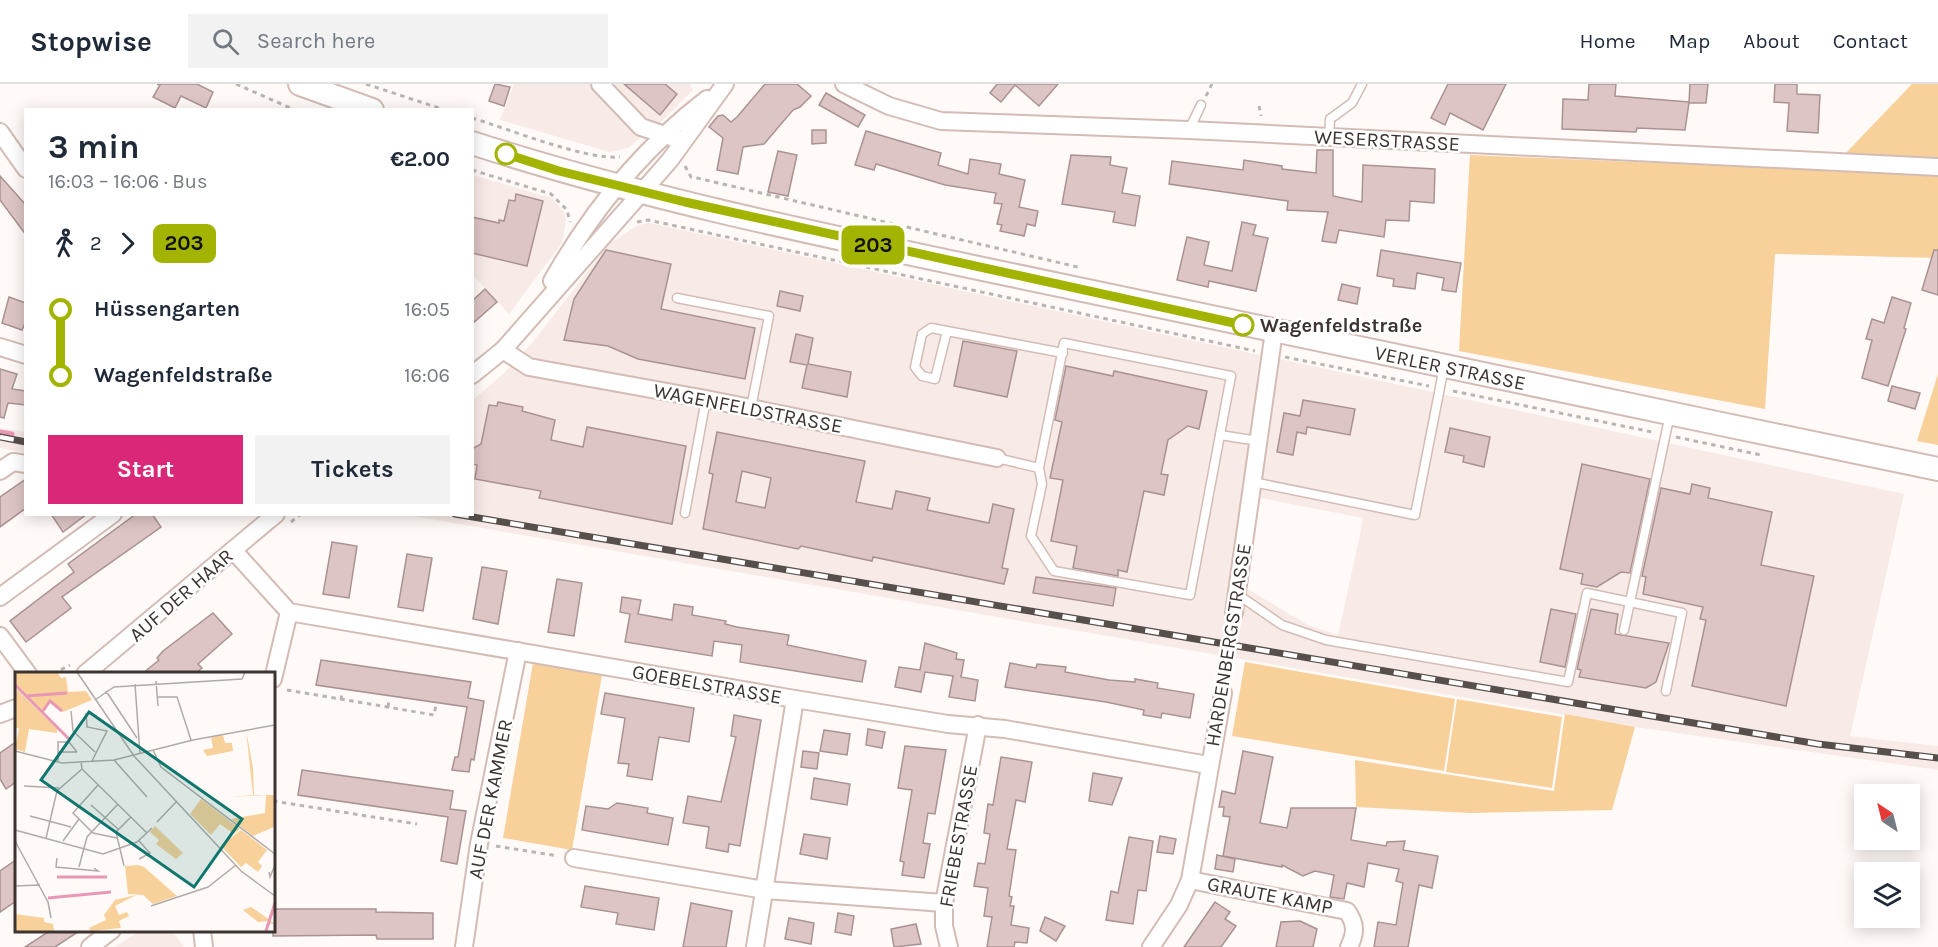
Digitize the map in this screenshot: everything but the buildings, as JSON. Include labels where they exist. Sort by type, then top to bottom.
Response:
[{"type":"main road","points":[[300,84],[366,108]]},
{"type":"main road","name":"VERLER STRASSE","points":[[474,144],[642,192],[1274,331],[1444,366],[1667,424],[1938,469]]},
{"type":"street","points":[[600,84],[640,127],[684,141]]},
{"type":"street","name":"WESERSTRASSE","points":[[844,84],[889,106],[941,121],[1189,130],[1938,167]]},
{"type":"street","points":[[538,308],[586,224],[615,185],[665,134],[725,85]]},
{"type":"street","points":[[474,373],[503,350],[642,192],[684,141],[725,85]]},
{"type":"street","points":[[0,132],[24,166]]},
{"type":"street","name":"HARDENBERGSTRASSE","points":[[1234,613],[1274,331]]},
{"type":"street","points":[[0,347],[24,354]]},
{"type":"street","name":"WAGENFELDSTRASSE","points":[[503,350],[529,367],[706,399],[997,458]]},
{"type":"street","points":[[0,471],[13,462],[24,464]]},
{"type":"street","points":[[0,597],[110,516]]},
{"type":"street","name":"AUF DER HAAR","points":[[87,672],[274,516]]},
{"type":"street","points":[[233,550],[289,612],[279,684]]},
{"type":"street","name":"GOEBELSTRASSE","points":[[289,612],[795,699],[948,724],[978,725],[1208,765]]},
{"type":"street","points":[[0,636],[26,672]]},
{"type":"street","name":"AUF DER KAMMER","points":[[464,947],[480,844],[518,651]]},
{"type":"street","name":"HARDENBERGSTRASSE","points":[[1151,947],[1179,905],[1190,880],[1208,765],[1223,693]]},
{"type":"street","points":[[755,947],[795,699]]},
{"type":"street","points":[[0,714],[15,708]]},
{"type":"street","name":"FRIEBESTRASSE","points":[[949,947],[944,926],[944,903],[978,725]]},
{"type":"street","points":[[574,858],[765,890],[944,903]]},
{"type":"street","name":"GRAUTE KAMP","points":[[1190,880],[1347,911],[1354,921],[1355,930],[1349,947]]},
{"type":"street","points":[[90,947],[109,932]]},
{"type":"street","points":[[202,932],[204,947]]},
{"type":"lane","points":[[1329,137],[1330,119],[1352,103],[1362,84]]},
{"type":"lane","points":[[1189,130],[1202,105]]},
{"type":"lane","points":[[677,298],[769,315],[751,408]]},
{"type":"lane","points":[[947,331],[935,379],[921,376],[915,367],[922,334],[931,328],[947,331],[1063,353]]},
{"type":"lane","points":[[1065,343],[1231,376],[1220,435],[1190,595],[1054,571],[1031,536],[1042,484],[1039,468],[1065,343]]},
{"type":"lane","points":[[1253,482],[1415,515],[1444,366]]},
{"type":"lane","points":[[685,513],[706,399]]},
{"type":"lane","points":[[1623,630],[1667,424]]},
{"type":"lane","points":[[1220,435],[1258,441]]},
{"type":"lane","points":[[997,458],[1039,468]]},
{"type":"lane","points":[[1237,594],[1282,625],[1326,640],[1568,682],[1587,593],[1683,613],[1666,691]]},
{"type":"path","points":[[236,84],[284,107]]},
{"type":"path","points":[[366,84],[439,108]]},
{"type":"path","points":[[474,119],[602,156],[624,156]]},
{"type":"path","points":[[684,163],[691,179],[1086,268]]},
{"type":"path","points":[[474,171],[552,192],[568,213],[570,223]]},
{"type":"path","points":[[568,213],[573,214]]},
{"type":"path","points":[[679,222],[678,226],[765,246],[1270,354],[1440,388],[1667,424],[1765,455]]},
{"type":"path","name":"HARDENBERGSTRASSE","points":[[1223,693],[1234,613]]},
{"type":"path","points":[[279,684],[341,700],[434,715],[436,705]]},
{"type":"path","points":[[341,700],[342,692]]},
{"type":"path","points":[[388,707],[389,699]]},
{"type":"path","points":[[274,801],[417,824]]},
{"type":"path","points":[[480,844],[574,858]]},
{"type":"shaded area","points":[[514,84],[690,84],[693,90],[662,121],[628,148],[609,152],[500,120]]},
{"type":"shaded area","points":[[1912,84],[1938,84],[1938,157],[1845,154]]},
{"type":"shaded area","points":[[1470,155],[1938,175],[1938,258],[1775,254],[1765,409],[1459,351]]},
{"type":"shaded area","points":[[474,175],[552,198],[564,212],[566,222],[562,243],[509,314],[474,276]]},
{"type":"shaded area","points":[[650,223],[1260,355],[1225,634],[1239,636],[1246,588],[1308,625],[1338,635],[1360,535],[1363,518],[1260,498],[1280,359],[1904,494],[1850,736],[1938,746],[1938,770],[1635,727],[413,516],[474,516],[474,399],[504,373],[532,343],[609,244],[638,225]]},
{"type":"shaded area","points":[[1938,374],[1938,445],[1917,441]]},
{"type":"shaded area","points":[[0,428],[24,432],[24,453],[0,448]]},
{"type":"shaded area","points":[[1245,662],[1455,699],[1444,771],[1232,736]]},
{"type":"shaded area","points":[[533,663],[602,675],[572,850],[503,838]]},
{"type":"shaded area","points":[[1457,699],[1562,717],[1552,788],[1446,772]]},
{"type":"shaded area","points":[[1565,714],[1635,727],[1612,810],[1470,813],[1356,807],[1355,760],[1554,791]]},
{"type":"shaded area","points":[[138,932],[172,932],[184,947],[114,947]]},
{"type":"waterway","points":[[0,432],[12,434]]},
{"type":"railway","points":[[0,437],[24,442]]},
{"type":"railway","points":[[467,516],[1818,744],[1938,758]]},
{"type":"bus line","name":"203","points":[[506,154],[559,171],[685,202],[1243,325]]},
{"type":"place","name":"Wagenfeldstraße","points":[[1243,325]]}]
